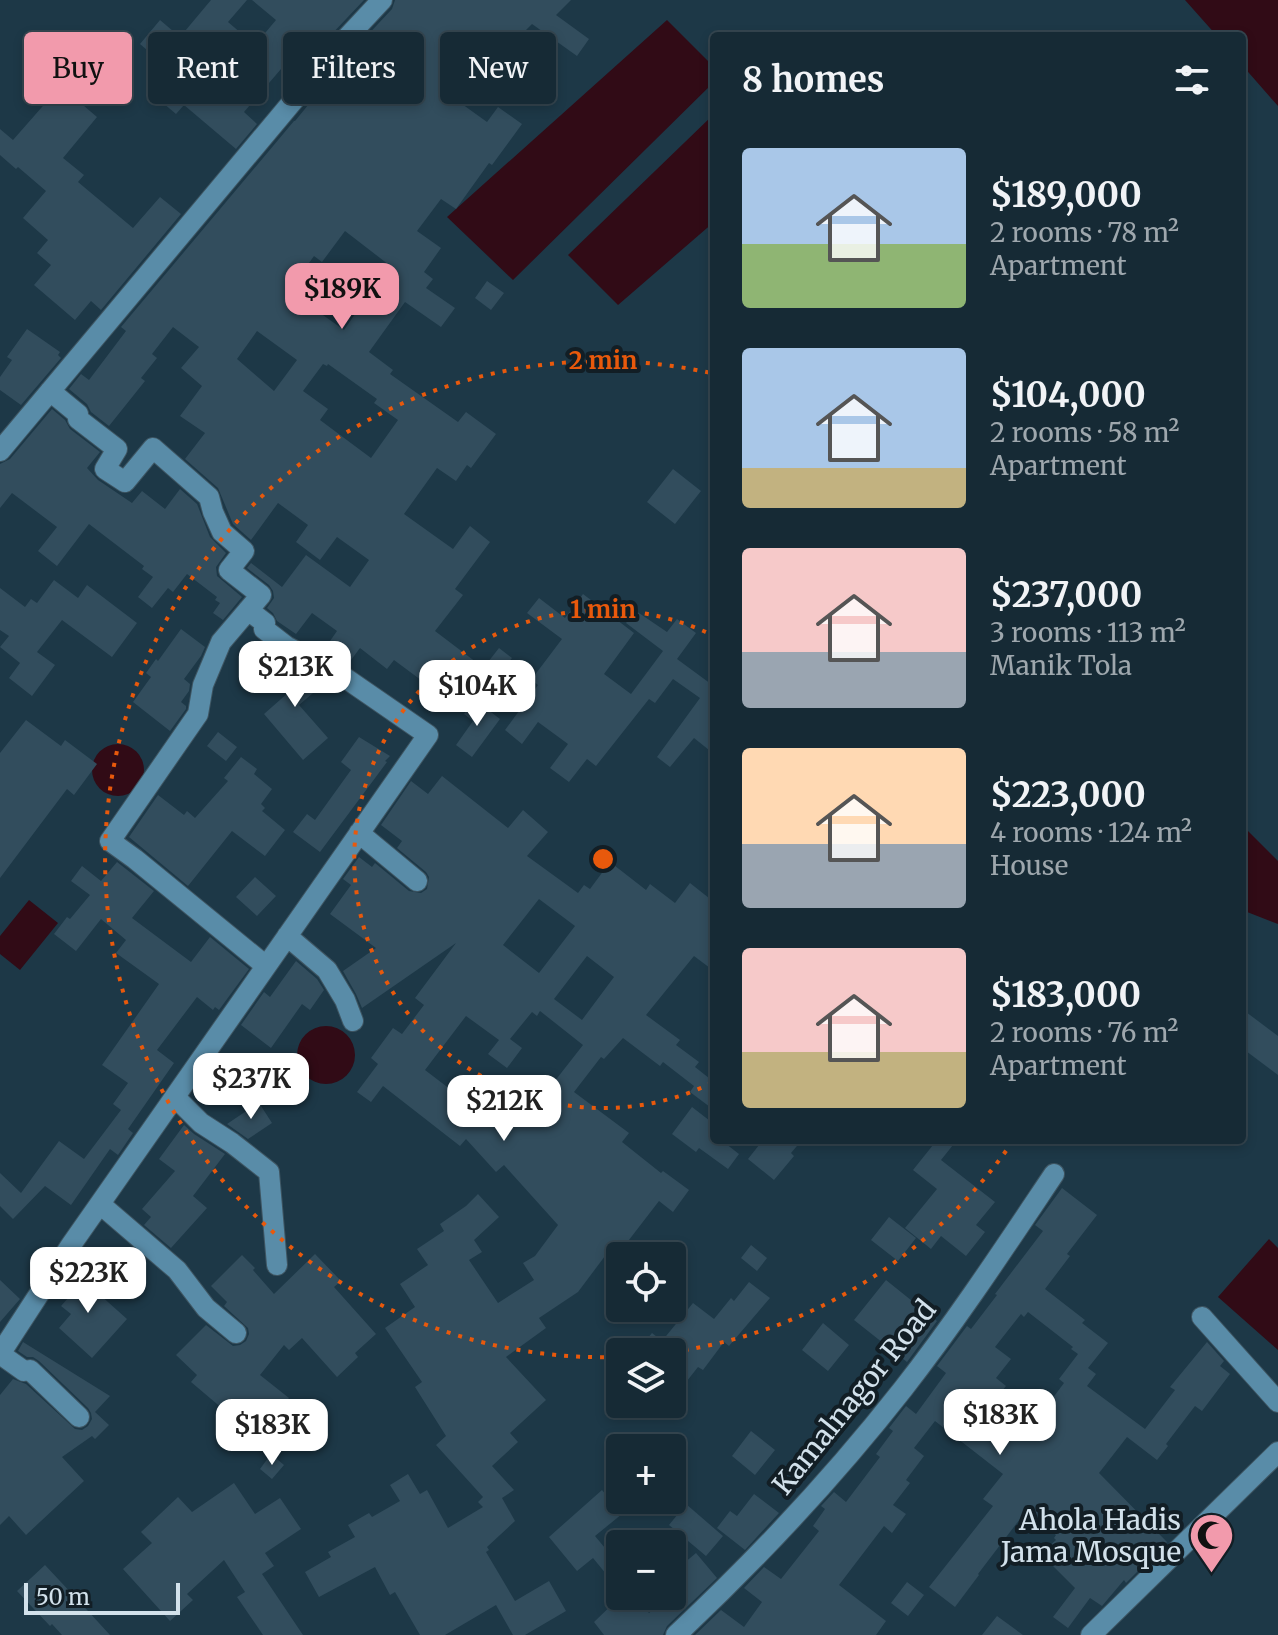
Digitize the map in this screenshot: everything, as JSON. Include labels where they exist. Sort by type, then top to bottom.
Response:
[{"type":"street","points":[[0,451],[339,46],[382,0]]},
{"type":"street","points":[[50,391],[78,414],[78,419],[117,449],[105,469],[125,482],[153,448],[194,482],[209,497],[222,532],[244,551],[229,570],[261,595],[221,642],[203,685],[198,714],[110,841],[266,966]]},
{"type":"street","points":[[79,1417],[30,1370],[24,1371],[0,1354],[71,1245],[428,735],[341,675],[286,646],[264,629],[265,623],[248,610]]},
{"type":"street","points":[[359,833],[417,881]]},
{"type":"street","points":[[287,936],[327,970],[345,1000],[353,1021]]},
{"type":"street","points":[[175,1097],[201,1123],[269,1172],[277,1265]]},
{"type":"street","name":"Kamalnagor Road","points":[[676,1635],[806,1504],[903,1389],[1054,1174]]},
{"type":"street","points":[[100,1204],[177,1270],[206,1308],[236,1333]]},
{"type":"street","points":[[1202,1317],[1278,1402]]},
{"type":"street","points":[[1091,1635],[1278,1452]]},
{"type":"shaded area","points":[[1185,0],[1278,0],[1278,106],[1246,70],[1246,32],[1213,32]]},
{"type":"shaded area","points":[[667,20],[710,63],[710,86],[513,280],[447,217]]},
{"type":"shaded area","points":[[710,118],[710,225],[618,305],[568,255]]},
{"type":"shaded area","points":[[118,744],[137,751],[144,770],[137,789],[118,796],[99,789],[92,770],[99,751]]},
{"type":"shaded area","points":[[1246,829],[1278,861],[1278,924],[1246,912]]},
{"type":"shaded area","points":[[29,900],[58,923],[20,970],[0,954],[0,936]]},
{"type":"shaded area","points":[[326,1026],[337,1028],[346,1035],[353,1044],[353,1066],[346,1075],[337,1082],[326,1084],[315,1082],[306,1075],[299,1066],[297,1055],[299,1044],[306,1035],[315,1028]]},
{"type":"shaded area","points":[[1269,1239],[1278,1248],[1278,1350],[1218,1297]]},
{"type":"building","points":[[211,0],[247,0],[228,22],[240,32],[184,32]]},
{"type":"building","points":[[252,0],[364,0],[334,32],[283,32],[283,71],[281,69],[267,85],[266,32],[276,20]]},
{"type":"building","points":[[395,0],[571,0],[556,15],[589,39],[577,56],[556,41],[556,32],[543,32],[532,24],[524,32],[440,32],[440,104],[462,104],[487,122],[498,107],[522,124],[456,209],[441,199],[417,231],[441,248],[424,272],[433,279],[426,288],[455,308],[441,327],[405,302],[369,352],[393,370],[390,374],[458,422],[466,412],[496,434],[471,468],[467,465],[456,481],[437,468],[404,514],[453,549],[470,526],[490,542],[455,589],[463,595],[435,631],[493,675],[468,709],[439,688],[437,692],[394,660],[387,669],[360,648],[348,664],[323,651],[337,631],[312,613],[296,634],[277,621],[267,608],[274,598],[273,591],[247,568],[251,563],[282,587],[306,555],[350,587],[369,560],[337,537],[320,560],[296,542],[308,525],[278,503],[251,540],[233,524],[218,488],[185,459],[205,433],[180,416],[202,386],[181,368],[199,347],[173,327],[152,354],[157,358],[141,378],[145,381],[109,426],[69,389],[81,374],[89,380],[126,331],[121,327],[309,104],[424,104],[424,32],[370,32],[392,9]],"holes":[[[345,231],[393,268],[344,330],[289,291],[314,256],[322,262]],[[257,331],[297,360],[274,391],[237,359]],[[323,364],[328,364],[377,399],[374,403],[398,420],[371,458],[320,420],[328,409],[303,391]]]},
{"type":"building","points":[[160,20],[174,32],[150,32]]},
{"type":"building","points":[[148,34],[148,51],[140,44]]},
{"type":"building","points":[[45,104],[82,104],[97,117],[63,158],[84,175],[78,182],[133,228],[160,197],[181,214],[101,310],[91,301],[75,320],[34,285],[51,265],[37,253],[48,240],[23,218],[46,191],[0,155],[0,129],[13,140]]},
{"type":"building","points":[[164,104],[251,104],[244,112],[257,124],[236,149],[184,105],[176,114]]},
{"type":"building","points":[[487,281],[504,293],[491,310],[475,298]]},
{"type":"building","points":[[27,329],[60,352],[58,355],[61,358],[21,405],[0,390],[0,377],[12,360],[7,357]]},
{"type":"building","points":[[52,409],[70,429],[100,452],[87,468],[98,480],[132,503],[142,491],[165,509],[180,489],[197,504],[210,537],[226,553],[216,567],[217,576],[242,597],[223,620],[213,613],[220,603],[215,600],[217,597],[187,574],[173,592],[168,588],[152,608],[138,597],[153,577],[142,569],[144,566],[89,524],[57,566],[38,551],[57,527],[12,493],[0,508],[0,464],[10,459]]},
{"type":"building","points":[[673,469],[701,491],[675,524],[647,502]]},
{"type":"building","points":[[54,580],[78,598],[87,585],[137,623],[112,657],[62,620],[37,652],[55,665],[32,696],[9,678],[20,663],[0,647],[9,636],[0,630],[0,588],[25,607],[31,599],[37,603]]},
{"type":"building","points":[[583,594],[634,633],[604,674],[631,694],[663,651],[626,623],[636,611],[667,632],[677,619],[696,633],[677,659],[710,683],[710,751],[694,738],[670,767],[657,757],[700,698],[673,679],[655,703],[649,699],[596,766],[587,759],[569,782],[550,768],[568,744],[538,722],[522,744],[505,730],[538,685],[531,680],[562,639],[527,613],[539,598],[565,618]]},
{"type":"building","points":[[181,629],[205,647],[184,679],[190,684],[181,702],[186,709],[170,731],[133,702],[151,677],[146,673]]},
{"type":"building","points":[[499,648],[512,658],[501,672],[488,662]]},
{"type":"building","points":[[279,657],[307,672],[320,687],[299,705],[328,738],[303,760],[264,714],[289,692],[268,667]]},
{"type":"building","points":[[475,700],[500,719],[472,757],[456,745],[473,721],[464,714]]},
{"type":"building","points":[[26,720],[61,746],[65,740],[97,764],[74,795],[67,789],[0,878],[0,753]]},
{"type":"building","points":[[218,732],[237,747],[226,761],[207,746]]},
{"type":"building","points":[[359,737],[390,756],[320,852],[293,832],[307,814],[315,820],[351,770],[341,762]]},
{"type":"building","points":[[241,757],[257,769],[254,774],[272,789],[261,804],[265,808],[262,811],[285,830],[265,856],[232,831],[188,886],[129,837],[158,795],[184,815],[187,811],[195,818],[228,781],[224,778]]},
{"type":"building","points":[[442,776],[508,828],[523,810],[548,832],[527,856],[578,893],[584,885],[590,889],[610,862],[646,890],[650,884],[675,903],[690,883],[710,899],[710,968],[694,956],[646,1015],[680,1040],[676,1045],[699,1062],[695,1067],[710,1079],[710,1107],[690,1092],[694,1086],[663,1062],[660,1066],[623,1038],[604,1059],[601,1057],[574,1092],[629,1133],[622,1142],[661,1173],[663,1171],[689,1190],[673,1212],[659,1201],[627,1242],[606,1242],[606,1255],[578,1292],[539,1318],[546,1328],[506,1357],[546,1400],[510,1433],[518,1442],[492,1466],[514,1490],[502,1498],[515,1521],[487,1547],[489,1550],[486,1552],[515,1601],[549,1581],[566,1611],[525,1635],[513,1635],[496,1605],[445,1635],[420,1635],[395,1592],[390,1595],[375,1567],[319,1597],[305,1572],[331,1557],[328,1552],[355,1537],[348,1525],[369,1513],[372,1517],[400,1501],[390,1485],[408,1474],[420,1494],[427,1490],[448,1528],[483,1507],[478,1502],[483,1497],[436,1445],[446,1436],[415,1387],[422,1382],[385,1328],[415,1307],[400,1284],[428,1265],[417,1249],[444,1231],[440,1224],[478,1194],[499,1217],[474,1240],[482,1252],[469,1260],[498,1303],[534,1280],[523,1263],[535,1256],[558,1225],[504,1165],[496,1172],[466,1139],[460,1146],[383,1086],[371,1102],[357,1092],[378,1064],[371,1058],[393,1028],[402,1034],[424,1005],[415,998],[456,943],[362,1008],[343,971],[376,948],[330,914],[351,885],[343,879],[359,857],[372,867],[375,863],[409,891],[421,893],[427,889],[429,877],[397,848],[402,841],[381,825],[411,781],[428,794]],"holes":[[[539,899],[575,926],[539,973],[503,945]],[[587,956],[614,977],[582,1020],[554,999]],[[540,1011],[583,1045],[547,1091],[541,1084],[497,1125],[425,1070],[466,1016],[499,1040],[488,1054],[507,1068],[522,1048],[510,1039],[532,1012],[537,1016]]]},
{"type":"building","points":[[117,862],[154,891],[132,918],[191,962],[210,937],[249,969],[219,1010],[215,1007],[213,1010],[197,997],[157,1050],[174,1063],[128,1129],[133,1133],[118,1155],[110,1149],[71,1205],[45,1186],[13,1219],[0,1206],[0,1173],[21,1193],[59,1141],[84,1159],[121,1110],[113,1104],[128,1083],[102,1065],[159,984],[116,953],[126,940],[101,919],[76,951],[54,934],[90,895],[71,881],[82,866],[101,881]]},
{"type":"building","points":[[255,877],[276,896],[257,916],[236,897]]},
{"type":"building","points":[[296,961],[317,979],[324,990],[310,1010],[302,1004],[271,1048],[241,1025],[264,992],[270,997]]},
{"type":"building","points":[[1246,1012],[1278,1036],[1278,1075],[1246,1051]]},
{"type":"building","points":[[261,1101],[272,1123],[248,1139],[227,1124]]},
{"type":"building","points":[[692,1107],[710,1121],[710,1144],[726,1144],[739,1154],[728,1169],[699,1148],[696,1152],[672,1134]]},
{"type":"building","points":[[184,1125],[225,1154],[193,1196],[207,1208],[171,1248],[144,1225],[151,1217],[142,1209],[175,1171],[159,1159]]},
{"type":"building","points":[[760,1144],[799,1144],[791,1153],[794,1156],[774,1180],[748,1159]]},
{"type":"building","points":[[934,1144],[954,1144],[941,1160],[995,1202],[976,1225],[985,1232],[966,1256],[941,1236],[931,1249],[905,1228],[937,1189],[913,1170]]},
{"type":"building","points":[[1062,1188],[1097,1215],[1045,1289],[1085,1320],[1082,1323],[1108,1343],[1088,1368],[1096,1374],[1087,1386],[1145,1429],[1175,1390],[1170,1387],[1207,1342],[1224,1361],[1220,1366],[1230,1374],[1202,1411],[1195,1406],[1157,1460],[1127,1437],[1099,1473],[1167,1542],[1126,1583],[1124,1580],[1102,1606],[1090,1598],[1068,1628],[1053,1617],[1075,1588],[1041,1554],[1056,1540],[1056,1535],[1026,1511],[955,1607],[929,1587],[993,1506],[983,1499],[1003,1474],[935,1421],[914,1448],[924,1456],[906,1480],[910,1483],[893,1505],[906,1514],[892,1533],[884,1526],[839,1585],[886,1621],[876,1635],[695,1635],[721,1610],[744,1627],[762,1602],[744,1588],[764,1567],[781,1579],[819,1531],[813,1526],[825,1509],[821,1506],[834,1492],[846,1502],[880,1457],[876,1454],[893,1431],[889,1428],[906,1406],[916,1414],[946,1373],[937,1366],[967,1326],[971,1329],[1043,1231],[1035,1225]],"holes":[[[1028,1312],[1073,1347],[1071,1349],[1078,1354],[1059,1379],[1064,1383],[1037,1419],[1001,1392],[1006,1386],[996,1378],[1011,1359],[995,1347],[1021,1314],[1024,1317]]]},
{"type":"building","points":[[889,1217],[916,1238],[898,1261],[871,1240]]},
{"type":"building","points":[[751,1245],[767,1258],[757,1271],[741,1258]]},
{"type":"building","points":[[315,1254],[341,1281],[334,1287],[376,1334],[355,1353],[358,1357],[337,1377],[302,1338],[289,1350],[284,1345],[260,1375],[289,1398],[264,1428],[238,1406],[230,1415],[191,1382],[197,1375],[176,1355],[206,1325],[233,1346],[246,1341],[248,1328],[224,1306],[227,1302],[211,1286],[242,1255],[274,1294]]},
{"type":"building","points":[[71,1269],[127,1319],[92,1358],[59,1328],[71,1314],[61,1306],[69,1297],[58,1288]]},
{"type":"building","points":[[0,1280],[20,1299],[0,1322]]},
{"type":"building","points":[[886,1280],[937,1321],[907,1362],[854,1320]]},
{"type":"building","points":[[749,1282],[770,1298],[729,1346],[724,1342],[703,1370],[698,1367],[686,1382],[686,1338],[664,1338],[678,1322],[686,1322],[686,1312],[693,1303],[714,1319],[731,1298],[734,1301]]},
{"type":"building","points":[[823,1323],[849,1345],[828,1371],[802,1350]]},
{"type":"building","points":[[23,1342],[110,1396],[95,1412],[109,1425],[95,1439],[92,1436],[62,1457],[84,1481],[26,1535],[9,1516],[0,1525],[0,1395],[13,1379],[26,1384],[75,1429],[82,1430],[92,1419],[88,1408],[39,1361],[18,1351]]},
{"type":"building","points":[[751,1431],[775,1450],[755,1475],[732,1456]]},
{"type":"building","points":[[271,1454],[284,1465],[272,1479],[260,1469]]},
{"type":"building","points":[[234,1483],[255,1514],[280,1498],[301,1529],[265,1553],[274,1566],[262,1574],[303,1635],[263,1635],[237,1597],[245,1592],[224,1560],[187,1594],[193,1600],[170,1621],[123,1569],[152,1543],[141,1532],[178,1497],[192,1512]]},
{"type":"building","points":[[602,1490],[606,1495],[606,1514],[622,1514],[595,1536],[606,1549],[606,1574],[593,1558],[577,1571],[549,1537]]},
{"type":"building","points":[[754,1494],[779,1513],[745,1550],[717,1528],[730,1511],[737,1516]]},
{"type":"building","points":[[686,1504],[723,1536],[706,1556],[686,1539],[686,1530],[675,1530],[669,1525],[678,1514],[686,1514]]},
{"type":"building","points":[[696,1553],[717,1578],[686,1608],[687,1582],[686,1561]]},
{"type":"building","points":[[45,1565],[110,1635],[62,1635],[17,1591]]},
{"type":"building","points":[[907,1582],[924,1595],[908,1616],[891,1603]]},
{"type":"building","points":[[606,1610],[646,1610],[649,1613],[653,1610],[684,1610],[667,1626],[663,1635],[604,1635],[594,1622]]},
{"type":"building","points":[[997,1616],[1023,1635],[982,1635]]},
{"type":"place","name":"Ahola Hadis Jama Mosque","points":[[1212,1575]]}]
